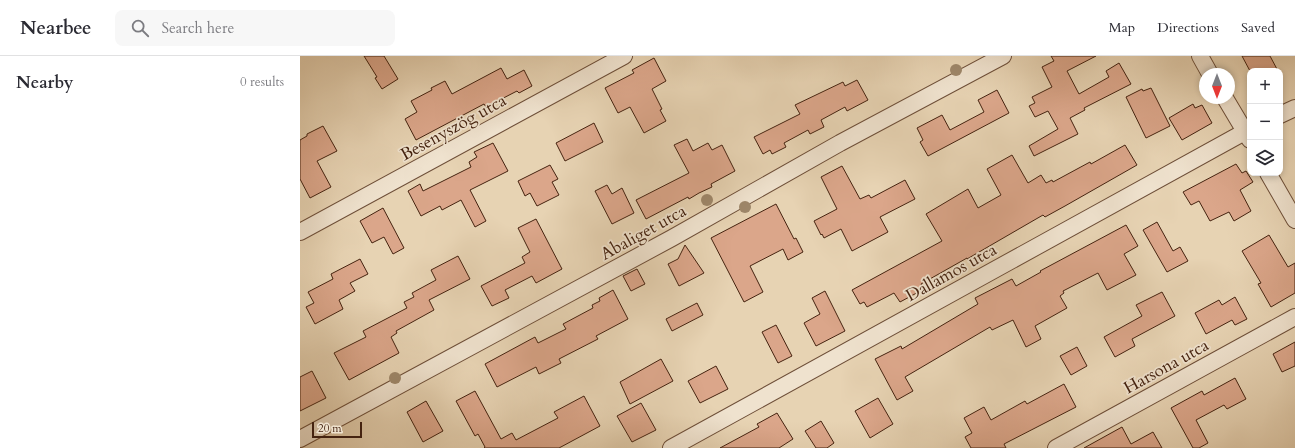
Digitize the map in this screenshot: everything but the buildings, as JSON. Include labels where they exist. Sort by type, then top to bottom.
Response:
[{"type":"street","name":"Besenyszög utca","points":[[300,232],[624,56]]},
{"type":"street","name":"Abaliget utca","points":[[300,439],[672,238],[840,143],[1003,56]]},
{"type":"street","points":[[1200,56],[1207,68]]},
{"type":"street","points":[[1229,104],[1247,132]]},
{"type":"street","points":[[1283,114],[1295,108]]},
{"type":"street","name":"Dallamos utca","points":[[671,448],[1247,135]]},
{"type":"street","points":[[1270,176],[1295,220]]},
{"type":"street","name":"Harsona utca","points":[[1056,448],[1295,317]]}]
